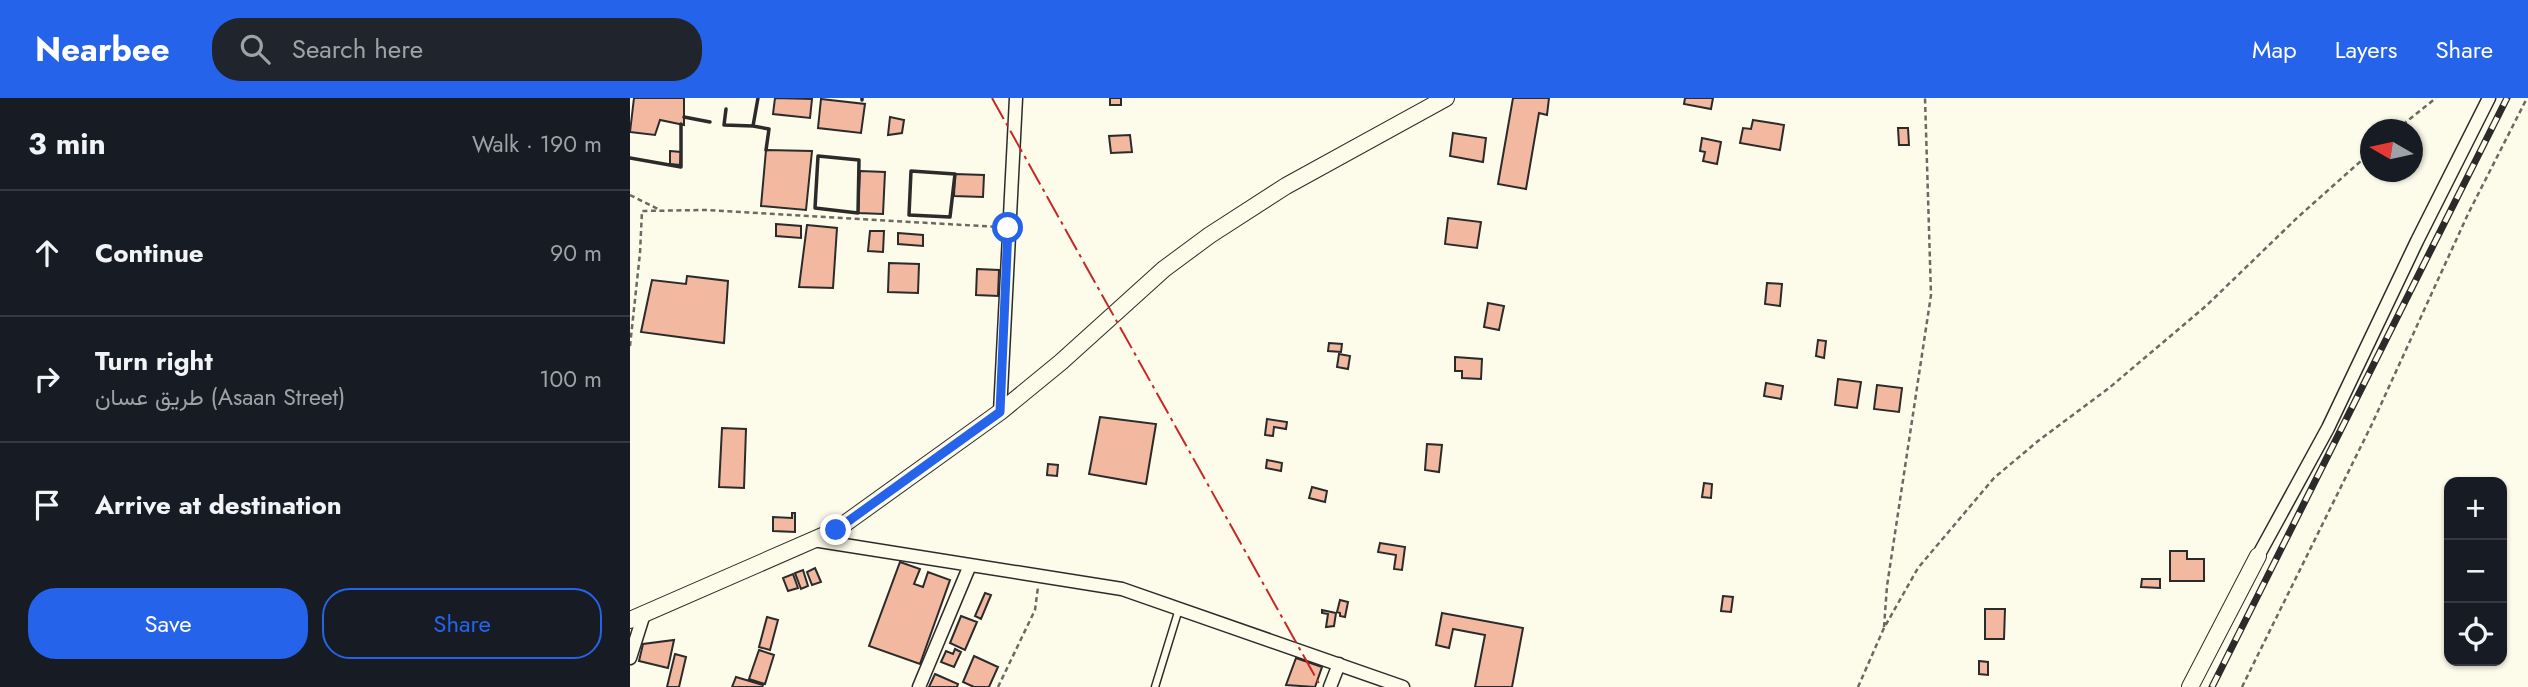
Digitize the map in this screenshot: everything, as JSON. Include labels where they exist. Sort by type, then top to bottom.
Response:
[{"type":"street","points":[[1000,412],[1016,98]]},
{"type":"street","points":[[2190,687],[2328,428],[2489,98]]},
{"type":"street","points":[[630,657],[637,617],[836,530],[1000,412],[1061,362],[1164,269],[1210,235],[1286,186],[1442,99]]},
{"type":"street","points":[[812,540],[1122,589],[1403,687]]},
{"type":"street","points":[[919,687],[970,565]]},
{"type":"street","points":[[1330,687],[1339,664]]},
{"type":"lane","points":[[1155,687],[1179,609]]},
{"type":"path","points":[[1884,628],[1889,573],[1931,295],[1926,98]]},
{"type":"path","points":[[2410,119],[2436,98]]},
{"type":"path","points":[[2242,687],[2372,424],[2468,214],[2527,98]]},
{"type":"path","points":[[1858,687],[1884,628],[1918,568],[1994,478],[2109,388],[2207,306],[2298,217],[2360,162]]},
{"type":"path","points":[[630,195],[661,210]]},
{"type":"path","points":[[630,346],[642,211],[705,210],[1008,228]]},
{"type":"path","points":[[998,687],[1035,610],[1040,576]]},
{"type":"building","points":[[634,98],[684,98],[684,125],[660,120],[655,135],[630,132]]},
{"type":"building","points":[[775,98],[812,99],[810,118],[773,114]]},
{"type":"building","points":[[1110,98],[1121,98],[1121,105],[1110,105]]},
{"type":"building","points":[[1513,98],[1549,98],[1547,115],[1539,113],[1526,189],[1498,184]]},
{"type":"building","points":[[1685,98],[1713,98],[1711,109],[1684,104]]},
{"type":"building","points":[[821,99],[865,104],[861,133],[818,128]]},
{"type":"building","points":[[890,117],[904,120],[902,133],[888,135]]},
{"type":"building","points":[[1753,120],[1784,125],[1780,150],[1740,143],[1743,128],[1751,129]]},
{"type":"building","points":[[1898,128],[1908,128],[1909,145],[1899,145]]},
{"type":"building","points":[[1453,133],[1486,138],[1483,162],[1450,156]]},
{"type":"building","points":[[1130,135],[1132,152],[1111,153],[1109,136]]},
{"type":"building","points":[[1702,138],[1721,142],[1717,164],[1703,161],[1705,152],[1700,151]]},
{"type":"building","points":[[766,150],[812,151],[806,210],[761,206]]},
{"type":"building","points":[[670,151],[681,152],[680,165],[670,164]]},
{"type":"building","points":[[860,171],[885,172],[883,214],[858,213]]},
{"type":"building","points":[[955,174],[984,175],[983,197],[954,196]]},
{"type":"building","points":[[1448,218],[1481,222],[1477,248],[1445,244]]},
{"type":"building","points":[[776,224],[801,226],[801,238],[776,236]]},
{"type":"building","points":[[807,225],[837,228],[833,288],[799,287]]},
{"type":"building","points":[[870,231],[884,231],[883,252],[868,251]]},
{"type":"building","points":[[898,233],[923,235],[923,246],[898,244]]},
{"type":"building","points":[[889,263],[919,264],[918,293],[888,292]]},
{"type":"building","points":[[977,269],[999,270],[998,296],[976,295]]},
{"type":"building","points":[[687,276],[728,281],[724,343],[641,332],[652,280],[686,284]]},
{"type":"building","points":[[1767,283],[1782,284],[1780,306],[1765,304]]},
{"type":"building","points":[[1488,303],[1504,306],[1499,330],[1484,327]]},
{"type":"building","points":[[1818,340],[1826,341],[1824,358],[1816,356]]},
{"type":"building","points":[[1329,343],[1342,344],[1341,352],[1328,351]]},
{"type":"building","points":[[1339,354],[1350,356],[1348,369],[1337,367]]},
{"type":"building","points":[[1455,357],[1482,359],[1481,379],[1462,378],[1462,371],[1455,371]]},
{"type":"building","points":[[1838,379],[1861,382],[1857,408],[1835,405]]},
{"type":"building","points":[[1766,383],[1783,386],[1781,399],[1764,396]]},
{"type":"building","points":[[1877,385],[1902,388],[1899,412],[1874,409]]},
{"type":"building","points":[[1100,417],[1156,424],[1146,484],[1089,474]]},
{"type":"building","points":[[1267,419],[1287,422],[1286,429],[1274,427],[1273,436],[1265,435]]},
{"type":"building","points":[[722,428],[746,429],[744,488],[719,487]]},
{"type":"building","points":[[1427,444],[1442,445],[1439,472],[1425,470]]},
{"type":"building","points":[[1267,460],[1282,463],[1281,471],[1266,468]]},
{"type":"building","points":[[1048,464],[1058,465],[1057,476],[1047,475]]},
{"type":"building","points":[[1704,483],[1712,484],[1711,498],[1702,497]]},
{"type":"building","points":[[1312,487],[1327,491],[1325,502],[1309,498]]},
{"type":"building","points":[[792,513],[795,513],[795,532],[773,531],[773,517],[792,518]]},
{"type":"building","points":[[1380,543],[1405,547],[1402,570],[1394,569],[1396,555],[1378,552]]},
{"type":"building","points":[[2170,551],[2187,551],[2187,559],[2204,559],[2204,581],[2170,581]]},
{"type":"building","points":[[900,562],[920,569],[914,584],[923,587],[928,572],[950,580],[920,664],[869,646]]},
{"type":"building","points":[[815,568],[821,582],[812,585],[807,572]]},
{"type":"building","points":[[803,570],[808,586],[801,589],[795,573]]},
{"type":"building","points":[[793,574],[798,588],[788,591],[783,578]]},
{"type":"building","points":[[2142,579],[2160,579],[2160,588],[2141,587]]},
{"type":"building","points":[[985,593],[991,595],[981,619],[975,616]]},
{"type":"building","points":[[1723,596],[1733,597],[1731,612],[1721,611]]},
{"type":"building","points":[[1340,600],[1348,602],[1345,617],[1337,612]]},
{"type":"building","points":[[1985,609],[2005,609],[2004,639],[1985,639]]},
{"type":"building","points":[[1322,610],[1336,613],[1334,626],[1326,627],[1328,614],[1322,613]]},
{"type":"building","points":[[1442,613],[1523,628],[1512,687],[1475,687],[1485,635],[1453,629],[1449,648],[1436,645]]},
{"type":"building","points":[[961,616],[977,622],[965,650],[950,643]]},
{"type":"building","points":[[767,617],[778,620],[770,650],[759,647]]},
{"type":"building","points":[[674,640],[668,668],[639,661],[643,644]]},
{"type":"building","points":[[955,649],[961,652],[954,667],[941,662],[946,651],[953,654]]},
{"type":"building","points":[[759,650],[774,655],[765,684],[749,679]]},
{"type":"building","points":[[675,654],[686,657],[679,687],[667,687]]},
{"type":"building","points":[[974,656],[998,667],[989,687],[974,687],[963,682]]},
{"type":"building","points":[[1296,658],[1322,667],[1315,687],[1286,685]]},
{"type":"building","points":[[1979,661],[1988,662],[1988,675],[1979,674]]},
{"type":"building","points":[[935,674],[958,684],[957,687],[929,687]]},
{"type":"building","points":[[736,677],[763,685],[732,687]]},
{"type":"railway","points":[[2212,687],[2507,98]]},
{"type":"wall","points":[[758,98],[753,126],[769,129],[766,150]]},
{"type":"wall","points":[[726,109],[724,125],[753,126]]},
{"type":"wall","points":[[684,117],[710,122]]},
{"type":"wall","points":[[630,158],[681,167],[681,124]]},
{"type":"wall","points":[[818,156],[859,160],[858,213],[815,208],[818,156]]},
{"type":"wall","points":[[911,171],[955,174],[950,217],[909,215],[911,171]]},
{"type":"power","points":[[992,98],[1321,687]]},
{"type":"route","points":[[836,530],[1000,412],[1008,228]]}]
